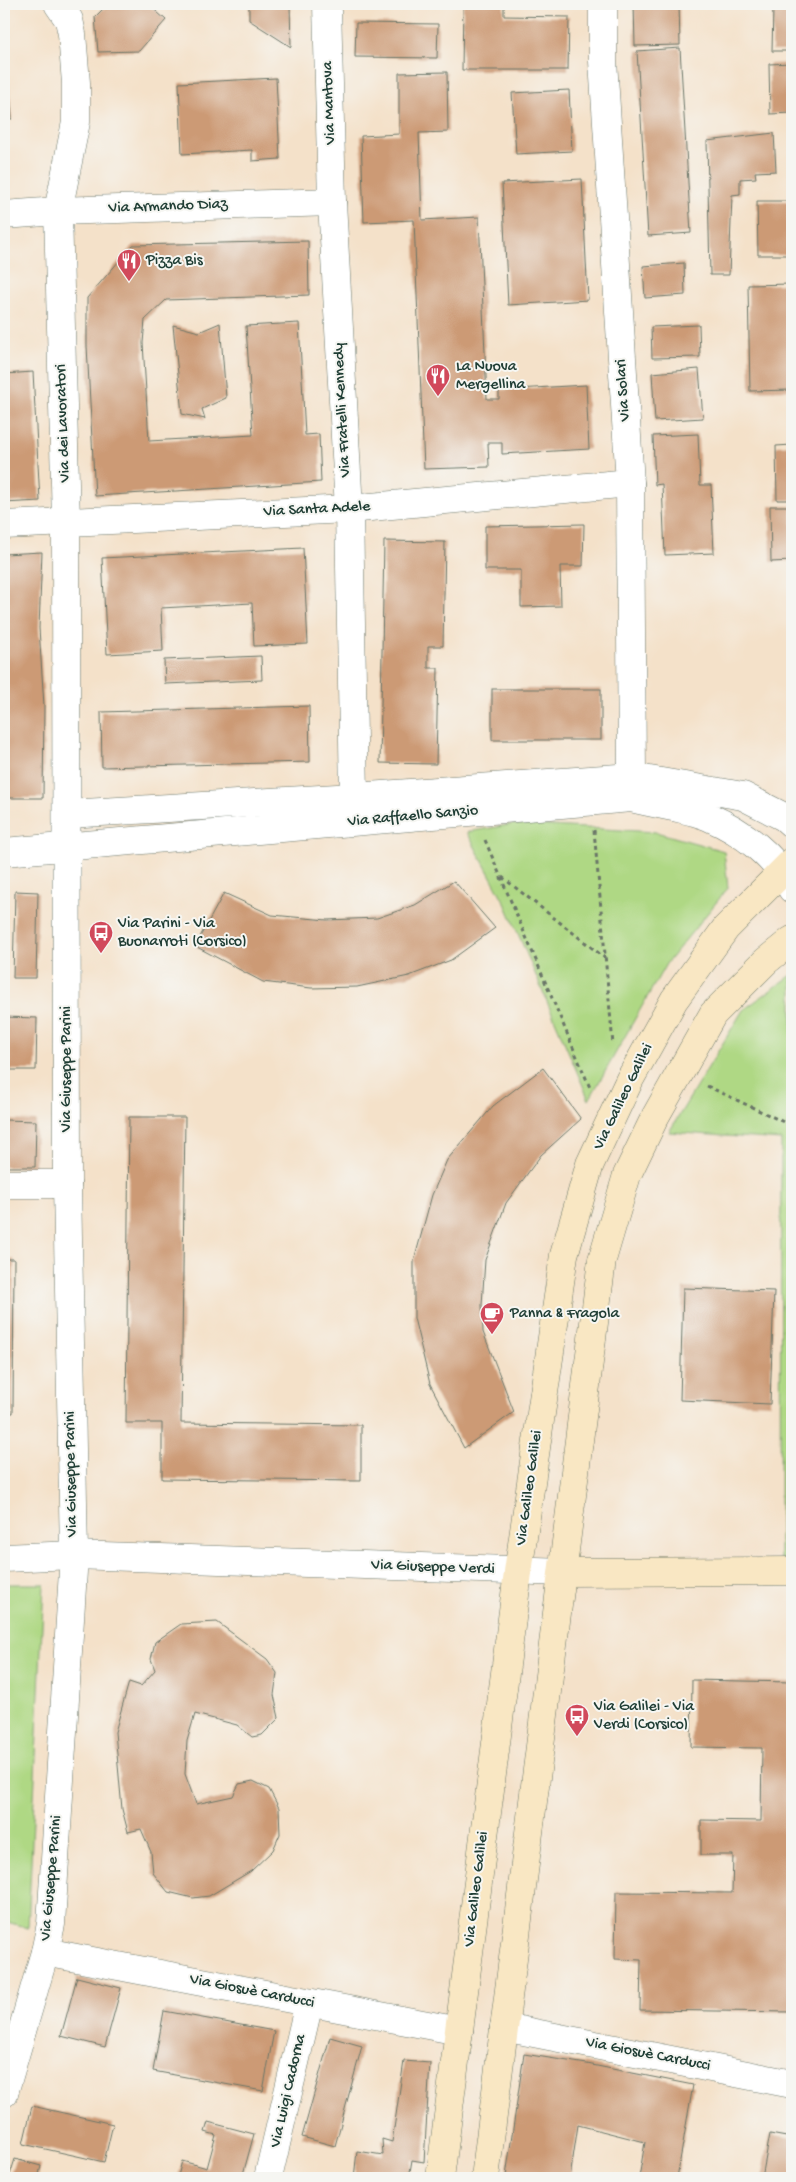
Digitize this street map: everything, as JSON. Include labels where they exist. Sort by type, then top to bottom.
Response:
[{"type":"street","name":"Via dei Lavoratori","points":[[58,4],[69,20],[76,83],[76,122],[58,211],[66,522],[68,847]]},
{"type":"street","name":"Via Mantova","points":[[327,4],[332,202]]},
{"type":"street","name":"Via Solari","points":[[603,4],[603,61],[630,483],[632,777]]},
{"type":"street","name":"Via Armando Diaz","points":[[4,215],[58,211],[332,202]]},
{"type":"street","name":"Via Fratelli Kennedy","points":[[332,202],[349,509],[354,797]]},
{"type":"street","name":"Via Santa Adele","points":[[4,525],[349,509],[630,483]]},
{"type":"street","name":"Via Raffaello Sanzio","points":[[67,814],[354,797],[632,777],[743,796],[784,817],[792,824]]},
{"type":"street","name":"Via Raffaello Sanzio","points":[[4,852],[630,798],[708,817],[758,846],[789,874]]},
{"type":"street","name":"Via Giuseppe Parini","points":[[4,2093],[45,1952],[51,1924],[74,1555],[67,1184],[68,847]]},
{"type":"street","name":"Via Galileo Galilei","points":[[440,2178],[518,1572],[564,1254],[590,1164],[625,1089],[674,1000],[726,928],[789,874]]},
{"type":"street","points":[[485,2178],[564,1572],[602,1260],[627,1175],[655,1117],[713,1014],[766,961],[792,940]]},
{"type":"street","points":[[4,1184],[67,1184]]},
{"type":"street","name":"Via Giuseppe Verdi","points":[[4,1558],[74,1555],[518,1572],[792,1571]]},
{"type":"street","name":"Via Giosuè Carducci","points":[[45,1952],[459,2031]]},
{"type":"street","name":"Via Luigi Cadorna","points":[[268,2178],[309,2003]]},
{"type":"street","name":"Via Giosuè Carducci","points":[[504,2027],[792,2084]]},
{"type":"path","points":[[591,802],[613,1048],[625,1089]]},
{"type":"path","points":[[473,812],[608,1127]]},
{"type":"path","points":[[500,876],[606,958]]},
{"type":"path","points":[[680,1072],[792,1126]]},
{"type":"green space","points":[[514,824],[656,832],[724,851],[728,888],[666,964],[589,1100],[505,903],[467,832]]},
{"type":"green space","points":[[792,975],[792,1559],[780,1559],[781,1140],[669,1132],[743,1010]]},
{"type":"green space","points":[[4,1584],[44,1584],[28,1928],[4,1921]]},
{"type":"building","points":[[108,4],[148,4],[166,20],[139,51],[98,52],[95,17]]},
{"type":"building","points":[[249,4],[290,4],[291,47],[249,20]]},
{"type":"building","points":[[359,4],[418,4],[418,6],[359,7]]},
{"type":"building","points":[[463,4],[504,4],[504,16],[569,17],[568,70],[462,70]]},
{"type":"building","points":[[634,4],[679,4],[680,45],[635,46]]},
{"type":"building","points":[[773,9],[792,10],[792,51],[772,51]]},
{"type":"building","points":[[4,22],[12,119],[4,120]]},
{"type":"building","points":[[356,23],[438,24],[437,58],[355,57]]},
{"type":"building","points":[[680,48],[691,233],[648,236],[637,51]]},
{"type":"building","points":[[792,63],[792,113],[770,114],[769,64]]},
{"type":"building","points":[[447,72],[448,132],[419,133],[422,220],[479,217],[487,399],[499,399],[499,390],[586,385],[589,449],[502,454],[502,443],[488,443],[489,467],[424,469],[414,220],[364,222],[361,136],[399,134],[399,73]]},
{"type":"building","points":[[276,78],[280,159],[252,161],[252,150],[182,154],[179,83]]},
{"type":"building","points":[[569,90],[572,151],[516,154],[512,93]]},
{"type":"building","points":[[774,133],[776,171],[755,172],[756,178],[740,179],[740,194],[732,195],[729,275],[710,275],[707,141]]},
{"type":"building","points":[[582,179],[588,300],[508,305],[502,183]]},
{"type":"building","points":[[757,201],[792,201],[792,255],[758,255]]},
{"type":"building","points":[[308,241],[309,295],[166,300],[145,320],[143,343],[149,441],[253,435],[246,326],[299,323],[305,435],[319,434],[321,482],[95,496],[87,346],[87,298],[133,245]]},
{"type":"building","points":[[684,263],[685,295],[645,298],[643,266]]},
{"type":"building","points":[[792,284],[792,390],[750,391],[748,285]]},
{"type":"building","points":[[220,323],[226,398],[202,409],[205,419],[182,414],[173,325],[199,332]]},
{"type":"building","points":[[699,325],[700,357],[652,358],[651,327]]},
{"type":"building","points":[[699,369],[703,418],[655,421],[652,373]]},
{"type":"building","points":[[33,372],[40,501],[4,503],[4,374]]},
{"type":"building","points":[[698,434],[700,485],[711,485],[714,553],[665,555],[662,484],[655,485],[653,436]]},
{"type":"building","points":[[792,445],[792,500],[777,500],[776,446]]},
{"type":"building","points":[[770,506],[792,506],[792,561],[771,562]]},
{"type":"building","points":[[584,524],[583,566],[560,566],[561,606],[521,607],[521,570],[485,570],[485,526]]},
{"type":"building","points":[[384,541],[445,542],[443,646],[428,646],[428,668],[438,668],[436,764],[380,763]]},
{"type":"building","points":[[303,548],[308,644],[254,646],[252,603],[161,608],[163,651],[107,654],[102,558]]},
{"type":"building","points":[[42,552],[39,628],[44,706],[43,798],[4,798],[4,554]]},
{"type":"building","points":[[261,656],[262,680],[165,684],[164,660]]},
{"type":"building","points":[[492,689],[601,689],[601,740],[492,740]]},
{"type":"building","points":[[309,706],[310,762],[102,767],[101,712]]},
{"type":"building","points":[[454,881],[495,928],[451,960],[409,976],[357,987],[311,988],[263,982],[195,946],[224,893],[272,915],[327,920],[377,918],[415,905]]},
{"type":"building","points":[[15,891],[38,892],[36,978],[13,978]]},
{"type":"building","points":[[4,1017],[37,1018],[36,1070],[4,1070]]},
{"type":"building","points":[[543,1068],[581,1119],[541,1155],[506,1203],[485,1260],[482,1305],[483,1332],[514,1412],[464,1448],[430,1384],[414,1318],[414,1261],[432,1195],[447,1160],[493,1106]]},
{"type":"building","points":[[129,1117],[185,1117],[181,1423],[361,1425],[361,1481],[162,1479],[162,1423],[126,1423]]},
{"type":"building","points":[[4,1120],[36,1121],[35,1167],[4,1167]]},
{"type":"building","points":[[4,1259],[14,1259],[13,1413],[4,1413]]},
{"type":"building","points":[[683,1288],[774,1291],[770,1404],[680,1400]]},
{"type":"building","points":[[217,1622],[267,1659],[277,1673],[274,1695],[279,1718],[262,1735],[252,1737],[237,1725],[195,1714],[187,1741],[185,1774],[196,1804],[233,1796],[239,1784],[253,1781],[269,1789],[279,1808],[280,1834],[273,1850],[251,1871],[209,1896],[193,1898],[168,1892],[153,1873],[151,1852],[141,1829],[128,1832],[122,1809],[115,1732],[129,1682],[141,1686],[155,1670],[151,1659],[155,1642],[181,1624]]},
{"type":"building","points":[[692,1680],[792,1682],[792,2012],[640,2010],[641,1960],[615,1959],[616,1892],[732,1893],[733,1855],[701,1855],[701,1820],[761,1821],[762,1748],[691,1747]]},
{"type":"building","points":[[77,1977],[121,1988],[105,2047],[61,2036]]},
{"type":"building","points":[[164,2011],[274,2031],[263,2091],[153,2071]]},
{"type":"building","points":[[330,2037],[362,2046],[335,2146],[302,2137]]},
{"type":"building","points":[[524,2054],[587,2064],[693,2085],[677,2178],[639,2178],[645,2142],[578,2125],[570,2178],[506,2176]]},
{"type":"building","points":[[404,2061],[430,2063],[424,2162],[412,2160],[409,2178],[354,2178],[357,2151],[383,2155],[382,2139],[392,2142]]},
{"type":"building","points":[[32,2106],[113,2124],[104,2162],[23,2144]]},
{"type":"building","points":[[208,2122],[254,2134],[242,2178],[188,2178],[178,2176],[182,2161],[207,2168],[216,2135],[205,2132]]},
{"type":"building","points":[[770,2134],[792,2138],[792,2178],[762,2178]]},
{"type":"building","points":[[15,2159],[41,2166],[38,2178],[9,2178]]},
{"type":"place","name":"Pizza Bis","points":[[129,282]]},
{"type":"place","name":"La Nuova Mergellina","points":[[438,397]]},
{"type":"place","name":"Via Parini - Via Buonarroti (Corsico)","points":[[101,954]]},
{"type":"place","name":"Panna & Fragola","points":[[492,1335]]},
{"type":"place","name":"Via Galilei - Via Verdi (Corsico)","points":[[577,1737]]}]
